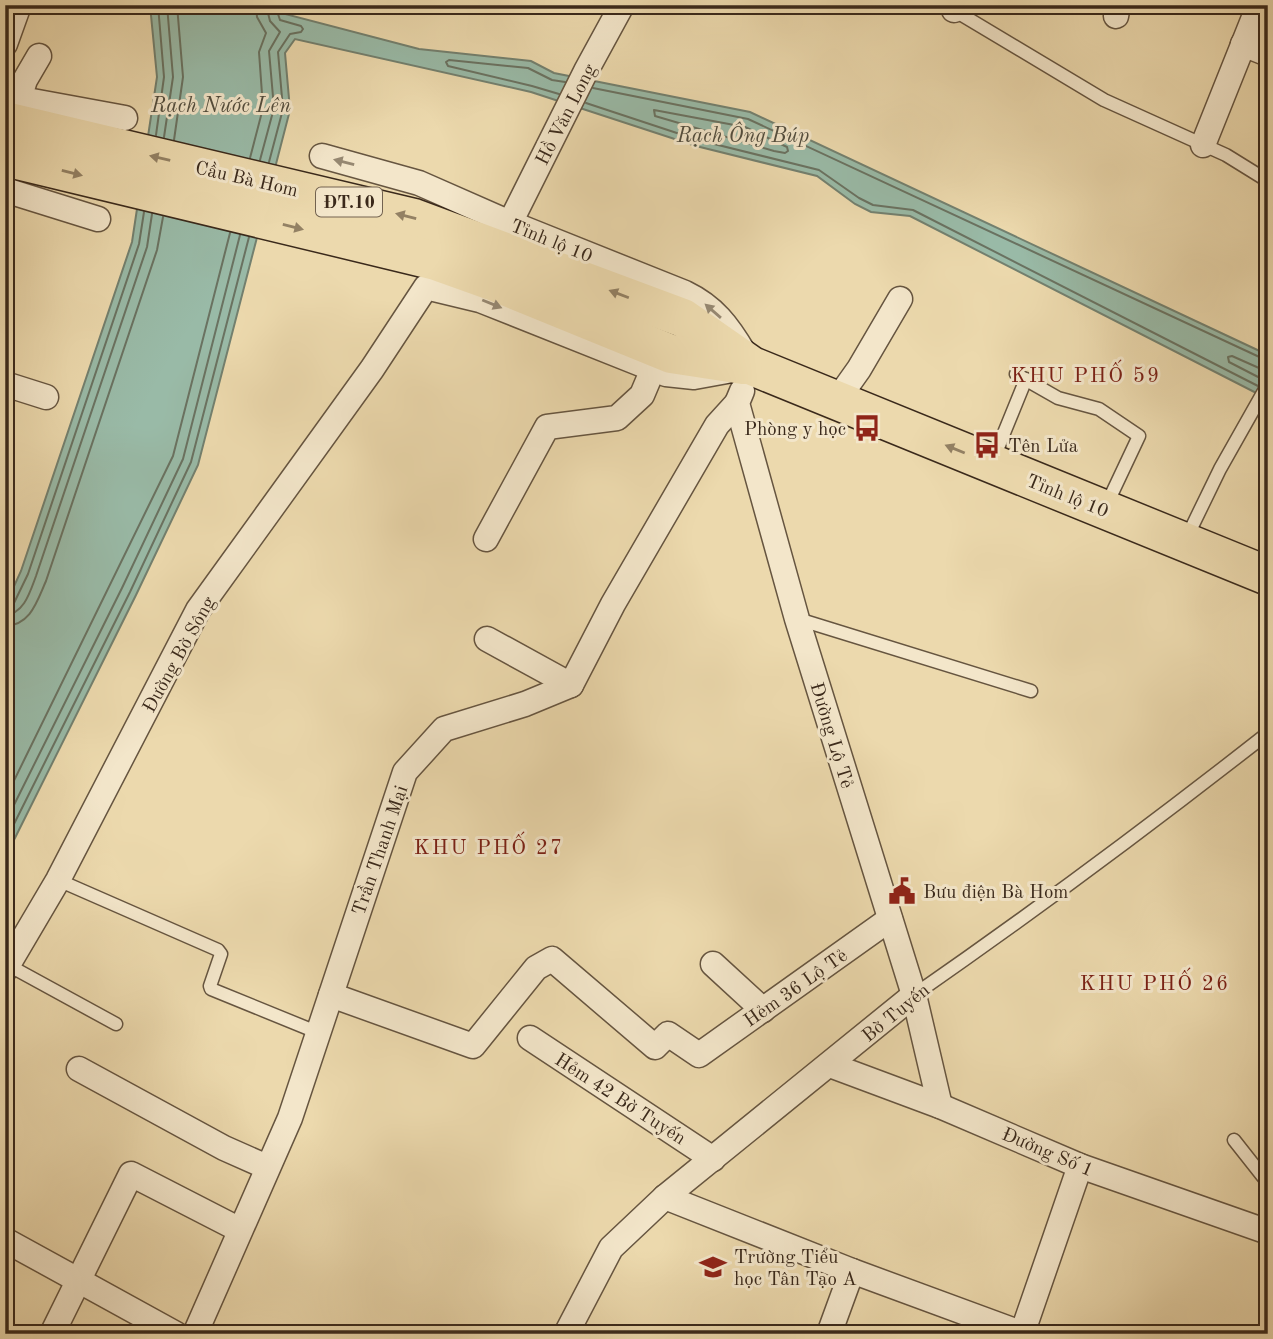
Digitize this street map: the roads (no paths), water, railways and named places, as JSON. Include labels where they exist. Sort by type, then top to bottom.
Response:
[{"type":"main road","name":"Cầu Bà Hom","points":[[10,105],[414,218],[683,318]]},
{"type":"main road","name":"Cầu Bà Hom","points":[[5,157],[436,261],[492,281],[662,361]]},
{"type":"main road","name":"Tỉnh lộ 10","points":[[683,318],[752,366],[1268,576]]},
{"type":"main road","name":"Tỉnh lộ 10","points":[[662,361],[752,366]]},
{"type":"street","points":[[5,44],[19,5]]},
{"type":"street","name":"Hồ Văn Long","points":[[510,223],[622,5]]},
{"type":"street","points":[[1203,145],[1259,5]]},
{"type":"street","points":[[1243,44],[1268,54]]},
{"type":"street","points":[[39,56],[10,105],[125,118]]},
{"type":"street","name":"Tỉnh lộ 10","points":[[323,156],[405,178],[697,299],[720,316],[752,366]]},
{"type":"street","points":[[5,190],[99,219]]},
{"type":"street","name":"Tỉnh lộ 10","points":[[426,287],[481,300],[662,361]]},
{"type":"street","name":"Đường Bờ Sông","points":[[7,968],[58,880],[198,610],[349,402],[426,287]]},
{"type":"street","points":[[837,400],[859,369],[900,299]]},
{"type":"street","points":[[486,539],[547,427],[617,418],[642,395],[662,361]]},
{"type":"street","points":[[487,639],[571,685],[613,604],[717,425],[737,403],[752,366]]},
{"type":"street","points":[[5,384],[46,397]]},
{"type":"street","name":"Đường Lộ Tẻ","points":[[737,403],[797,619],[914,995],[940,1105]]},
{"type":"street","name":"Trần Thanh Mại","points":[[195,1334],[290,1118],[405,772],[444,729],[525,704],[571,685]]},
{"type":"street","name":"Hẻm 36 Lộ Tẻ","points":[[331,995],[474,1046],[536,968],[552,959],[655,1047],[668,1034],[699,1055],[891,919]]},
{"type":"street","points":[[713,964],[763,1010]]},
{"type":"street","name":"Bờ Tuyến","points":[[566,1334],[611,1248],[665,1197],[914,995]]},
{"type":"street","name":"Hẻm 42 Bờ Tuyến","points":[[530,1038],[713,1159]]},
{"type":"street","name":"Đường Số 1","points":[[830,1065],[940,1105],[1080,1166],[1268,1232]]},
{"type":"street","points":[[79,1069],[224,1147],[267,1167]]},
{"type":"street","points":[[665,1197],[852,1271],[1023,1334],[1080,1166]]},
{"type":"street","points":[[52,1334],[131,1174],[240,1230]]},
{"type":"street","points":[[5,1240],[176,1334]]},
{"type":"street","points":[[829,1334],[852,1271]]},
{"type":"lane","points":[[952,7],[1104,100],[1226,155],[1268,181]]},
{"type":"lane","points":[[991,463],[1021,376],[1058,398],[1099,409],[1139,436],[1104,509]]},
{"type":"lane","points":[[1185,542],[1220,469],[1268,384]]},
{"type":"lane","points":[[797,619],[1031,691]]},
{"type":"lane","name":"Bờ Tuyến","points":[[914,995],[1174,807],[1268,733]]},
{"type":"lane","points":[[58,880],[218,950],[221,954],[211,989],[318,1033]]},
{"type":"lane","points":[[7,968],[116,1024]]},
{"type":"lane","points":[[1234,1140],[1268,1184]]},
{"type":"water","name":"Rạch Nước Lên","points":[[150,5],[281,5],[285,14],[419,49],[531,61],[554,73],[750,112],[1266,354],[1268,399],[910,216],[871,212],[855,204],[817,176],[696,146],[531,92],[295,39],[285,53],[290,110],[198,465],[5,858],[5,606],[21,571],[132,242],[157,77]]},
{"type":"place","name":"Phòng y học","points":[[867,428]]},
{"type":"place","name":"Tên Lửa","points":[[987,445]]},
{"type":"place","name":"Bưu điện Bà Hom","points":[[902,891]]},
{"type":"place","name":"Trường Tiểu học Tân Tạo A","points":[[713,1267]]},
{"type":"district","name":"KHU PHỐ 59","points":[[1086,375]]},
{"type":"district","name":"KHU PHỐ 27","points":[[489,847]]},
{"type":"district","name":"KHU PHỐ 26","points":[[1155,983]]},
{"type":"water label","name":"Rạch Ông Búp","points":[[743,135]]}]
